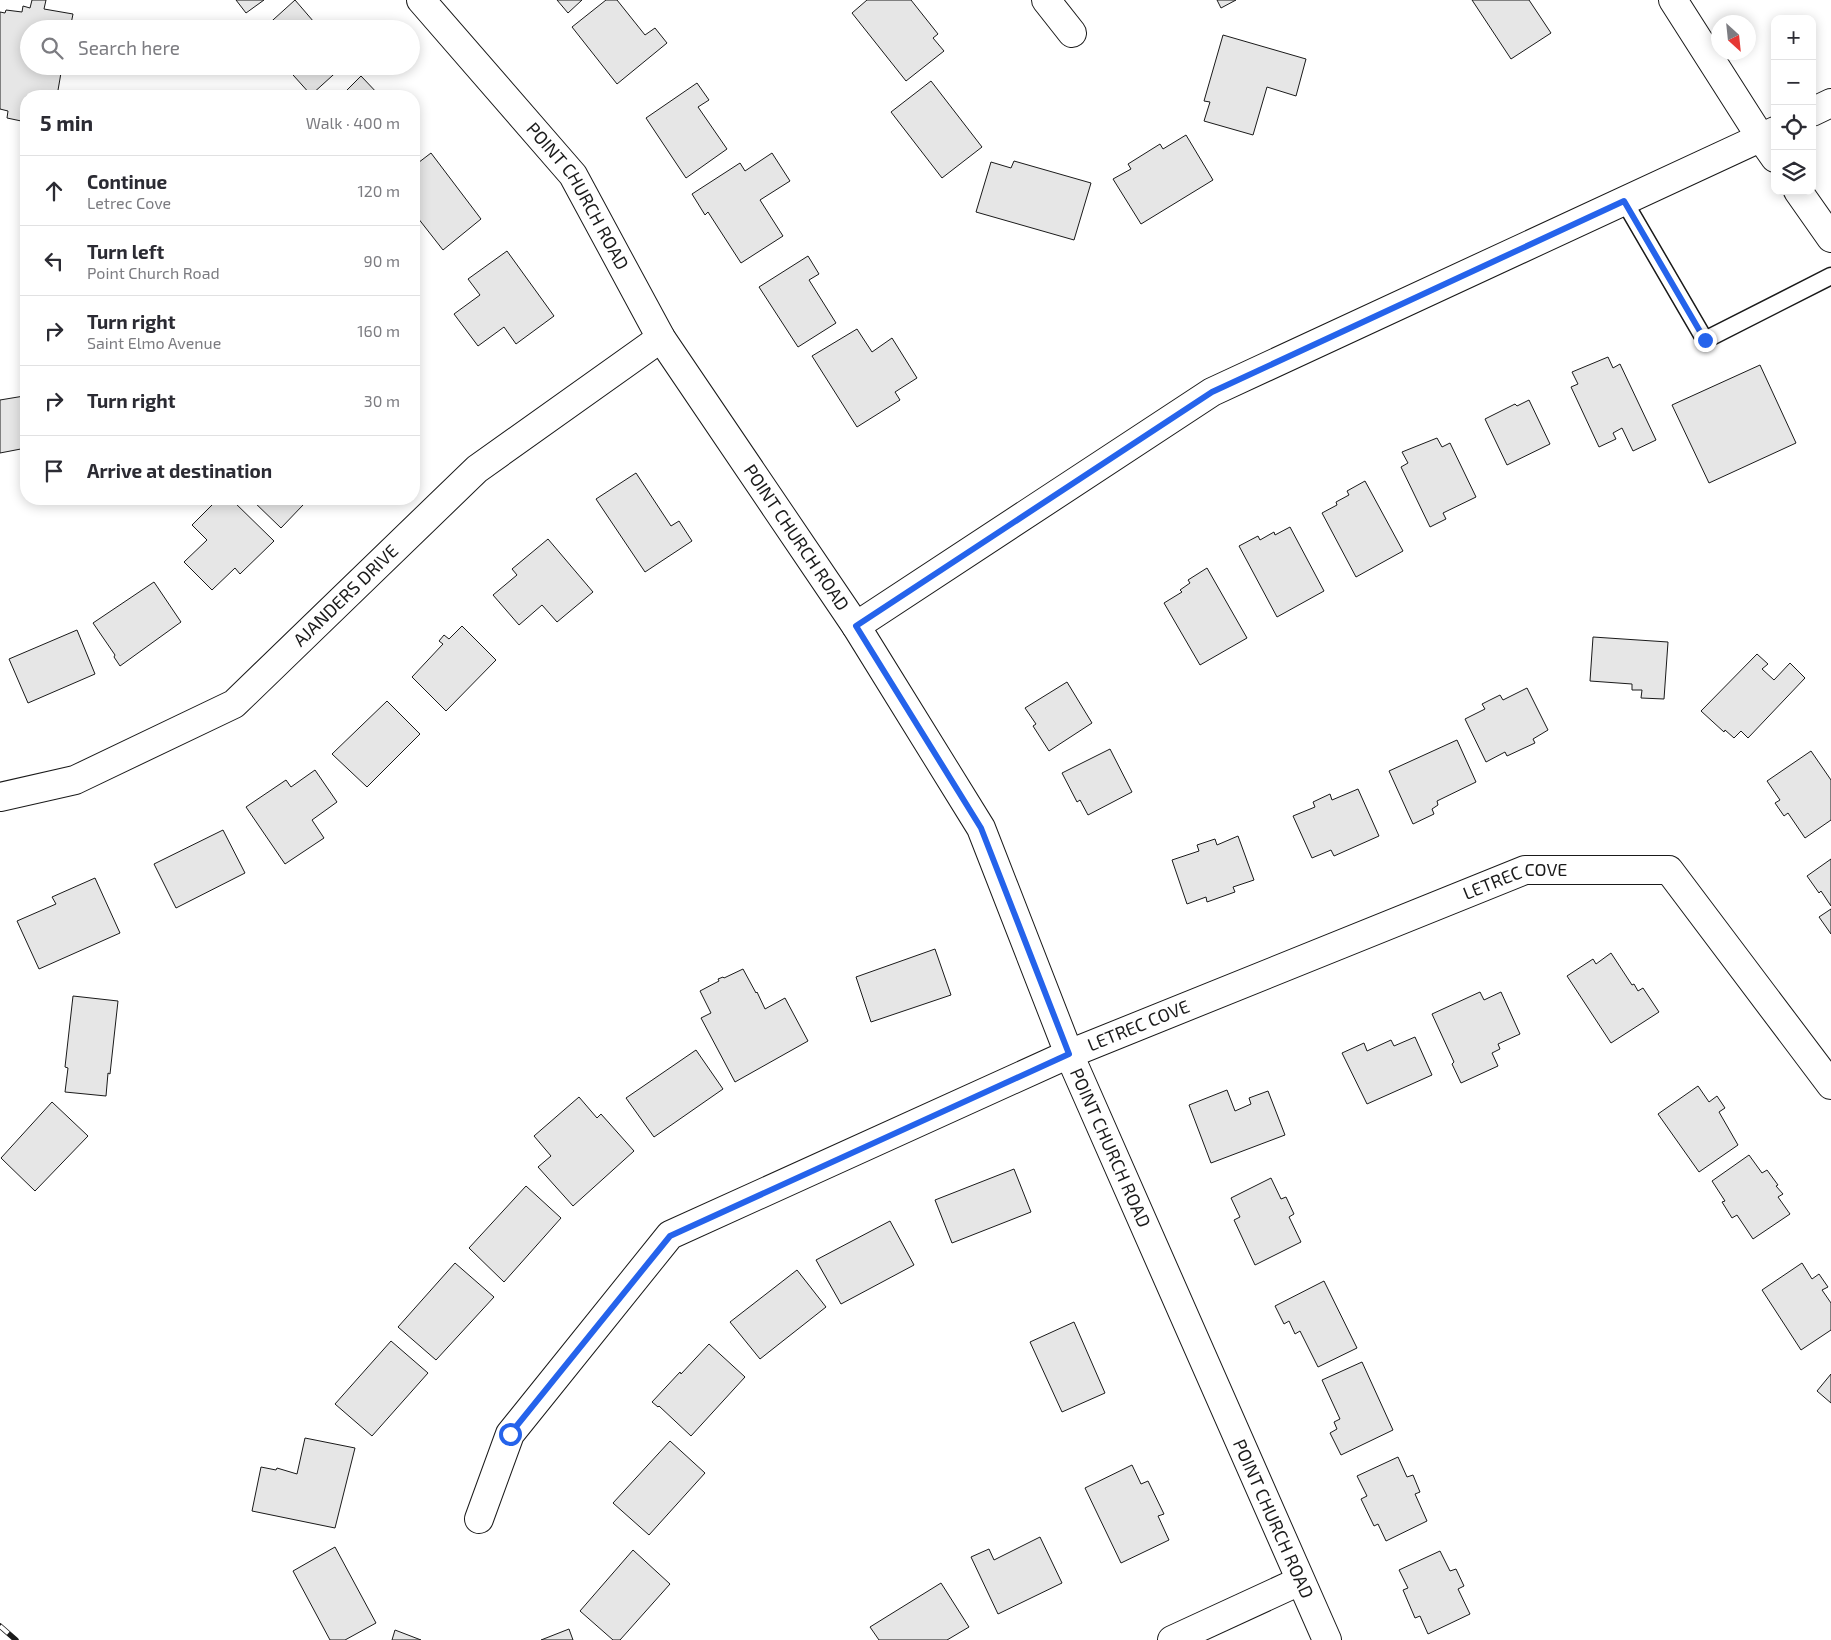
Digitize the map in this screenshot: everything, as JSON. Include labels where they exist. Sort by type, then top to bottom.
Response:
[{"type":"street","name":"POINT CHURCH ROAD","points":[[421,0],[573,175],[661,338],[856,626],[981,828],[1069,1054],[1327,1640]]},
{"type":"street","points":[[1046,0],[1072,33]]},
{"type":"street","points":[[856,626],[1212,392],[1624,201],[1770,143],[1673,0]]},
{"type":"street","points":[[1816,110],[1831,103]]},
{"type":"street","points":[[1801,195],[1831,238]]},
{"type":"street","name":"AJANDERS DRIVE","points":[[0,797],[75,780],[234,704],[477,469],[661,338]]},
{"type":"street","name":"LETREC COVE","points":[[479,1519],[510,1434],[670,1236],[1069,1054],[1525,870],[1669,870],[1831,1085]]},
{"type":"street","points":[[1172,1640],[1300,1581]]},
{"type":"lane","points":[[1624,201],[1705,340],[1831,276]]},
{"type":"building","points":[[32,0],[46,0],[44,9],[73,14],[72,20],[20,20],[20,75],[61,75],[58,90],[20,90],[20,121],[7,118],[8,111],[0,109],[0,12],[5,13],[6,10],[22,12],[23,6],[30,8]]},
{"type":"building","points":[[236,0],[264,0],[246,13]]},
{"type":"building","points":[[295,0],[312,20],[273,20]]},
{"type":"building","points":[[557,0],[582,0],[568,13]]},
{"type":"building","points":[[606,0],[617,0],[645,35],[655,28],[667,43],[617,84],[572,27]]},
{"type":"building","points":[[867,0],[911,0],[938,34],[933,38],[944,51],[906,81],[852,13]]},
{"type":"building","points":[[1217,0],[1236,0],[1221,8]]},
{"type":"building","points":[[1472,0],[1529,0],[1551,33],[1511,59]]},
{"type":"building","points":[[1223,35],[1306,59],[1296,96],[1267,87],[1253,135],[1204,121],[1210,102],[1204,101]]},
{"type":"building","points":[[293,75],[333,75],[317,90],[307,90]]},
{"type":"building","points":[[361,76],[374,90],[347,90]]},
{"type":"building","points":[[931,81],[982,147],[942,178],[891,112]]},
{"type":"building","points":[[697,83],[709,100],[698,107],[727,149],[686,178],[646,118]]},
{"type":"building","points":[[1186,135],[1213,180],[1141,224],[1113,179],[1131,169],[1128,164],[1160,144],[1163,149]]},
{"type":"building","points":[[431,153],[481,219],[443,250],[420,221],[420,161]]},
{"type":"building","points":[[772,153],[790,181],[760,200],[783,236],[741,263],[708,212],[705,215],[692,194],[740,163],[745,171]]},
{"type":"building","points":[[1014,161],[1091,183],[1074,240],[976,212],[991,162],[1011,168]]},
{"type":"building","points":[[507,251],[554,316],[516,344],[504,327],[478,346],[454,314],[480,295],[468,279]]},
{"type":"building","points":[[808,256],[819,274],[809,280],[836,323],[798,347],[759,287]]},
{"type":"building","points":[[857,329],[872,352],[892,338],[917,378],[895,392],[900,400],[857,427],[812,356]]},
{"type":"building","points":[[1608,357],[1613,368],[1620,364],[1656,440],[1633,451],[1622,428],[1613,433],[1616,439],[1599,447],[1571,387],[1578,384],[1572,372]]},
{"type":"building","points":[[1760,365],[1796,443],[1709,483],[1672,405]]},
{"type":"building","points":[[20,397],[20,449],[0,453],[0,400]]},
{"type":"building","points":[[1529,400],[1550,444],[1507,465],[1485,419],[1515,404],[1517,406]]},
{"type":"building","points":[[1437,438],[1442,447],[1450,443],[1476,497],[1443,513],[1446,519],[1430,527],[1401,467],[1408,463],[1402,452]]},
{"type":"building","points":[[636,473],[671,526],[679,521],[692,541],[645,572],[596,499]]},
{"type":"building","points":[[1365,481],[1403,551],[1356,577],[1322,513],[1337,505],[1336,502],[1349,495],[1347,491]]},
{"type":"building","points":[[212,505],[237,505],[274,541],[240,574],[235,568],[212,590],[184,562],[207,540],[192,525]]},
{"type":"building","points":[[257,505],[303,505],[281,528]]},
{"type":"building","points":[[1290,527],[1324,591],[1277,617],[1239,546],[1258,536],[1260,540],[1274,532],[1275,535]]},
{"type":"building","points":[[548,539],[593,592],[557,622],[542,605],[519,625],[493,595],[517,575],[512,569]]},
{"type":"building","points":[[1207,568],[1247,638],[1200,665],[1164,603],[1182,592],[1180,590],[1190,583],[1188,580]]},
{"type":"building","points":[[154,582],[181,622],[120,666],[114,657],[115,655],[93,623]]},
{"type":"building","points":[[462,626],[496,660],[446,711],[412,677],[443,644],[439,641],[444,635],[449,639]]},
{"type":"building","points":[[77,630],[95,674],[28,703],[9,659]]},
{"type":"building","points":[[1593,637],[1668,642],[1664,699],[1641,698],[1642,690],[1632,690],[1632,684],[1590,681]]},
{"type":"building","points":[[1757,654],[1768,664],[1762,669],[1774,680],[1790,663],[1805,678],[1748,738],[1741,731],[1734,738],[1725,730],[1724,732],[1701,711]]},
{"type":"building","points":[[1067,682],[1092,723],[1049,751],[1033,726],[1036,724],[1025,708]]},
{"type":"building","points":[[1527,688],[1548,730],[1533,739],[1535,743],[1507,756],[1505,752],[1486,762],[1465,719],[1485,709],[1482,704],[1500,695],[1503,700]]},
{"type":"building","points":[[387,701],[420,734],[367,787],[332,754]]},
{"type":"building","points":[[1457,740],[1476,782],[1437,801],[1438,805],[1432,809],[1434,814],[1413,824],[1389,771]]},
{"type":"building","points":[[1110,749],[1132,792],[1088,815],[1080,800],[1077,802],[1062,773]]},
{"type":"building","points":[[1811,751],[1831,780],[1831,820],[1805,838],[1788,813],[1784,816],[1775,803],[1780,800],[1767,781]]},
{"type":"building","points":[[315,770],[337,802],[312,820],[324,838],[285,864],[246,807],[286,780],[291,787]]},
{"type":"building","points":[[1358,789],[1379,836],[1334,856],[1331,850],[1312,858],[1293,816],[1315,807],[1313,802],[1330,794],[1332,800]]},
{"type":"building","points":[[223,830],[245,873],[176,908],[154,864]]},
{"type":"building","points":[[1238,836],[1254,880],[1233,887],[1235,892],[1207,902],[1206,897],[1187,904],[1172,860],[1199,851],[1197,845],[1215,839],[1217,845]]},
{"type":"building","points":[[1831,859],[1831,906],[1821,891],[1819,893],[1807,876]]},
{"type":"building","points":[[95,878],[120,933],[39,969],[17,921],[56,904],[52,897]]},
{"type":"building","points":[[1831,909],[1831,934],[1819,917]]},
{"type":"building","points":[[935,949],[951,995],[871,1022],[856,977]]},
{"type":"building","points":[[1611,953],[1632,985],[1634,984],[1638,991],[1643,988],[1659,1012],[1611,1043],[1567,976],[1593,959],[1596,964]]},
{"type":"building","points":[[743,969],[765,1009],[785,998],[808,1041],[735,1082],[701,1018],[711,1013],[700,991],[719,981],[718,979]]},
{"type":"building","points":[[1480,992],[1484,1000],[1501,992],[1520,1034],[1498,1044],[1500,1049],[1492,1053],[1498,1066],[1461,1083],[1452,1064],[1454,1062],[1432,1014]]},
{"type":"building","points":[[73,996],[118,1001],[106,1096],[65,1092],[68,1068],[65,1067]]},
{"type":"building","points":[[1415,1037],[1432,1075],[1367,1104],[1342,1053],[1364,1043],[1367,1051],[1391,1040],[1394,1046]]},
{"type":"building","points":[[696,1050],[723,1089],[654,1137],[626,1098]]},
{"type":"building","points":[[1698,1086],[1709,1102],[1717,1096],[1725,1108],[1719,1112],[1738,1145],[1699,1172],[1658,1114]]},
{"type":"building","points":[[1227,1090],[1235,1111],[1251,1104],[1249,1098],[1268,1091],[1285,1135],[1211,1163],[1189,1105]]},
{"type":"building","points":[[579,1097],[597,1118],[601,1114],[634,1151],[573,1206],[538,1167],[551,1156],[534,1136]]},
{"type":"building","points":[[52,1102],[88,1136],[35,1191],[1,1158]]},
{"type":"building","points":[[1749,1155],[1762,1173],[1767,1170],[1778,1185],[1776,1186],[1783,1194],[1778,1197],[1790,1214],[1753,1239],[1737,1215],[1732,1218],[1722,1202],[1725,1201],[1712,1181]]},
{"type":"building","points":[[1014,1169],[1031,1212],[952,1243],[935,1200]]},
{"type":"building","points":[[1271,1178],[1281,1199],[1286,1197],[1294,1214],[1289,1217],[1301,1242],[1255,1265],[1234,1220],[1240,1217],[1231,1198]]},
{"type":"building","points":[[526,1186],[561,1218],[504,1282],[469,1248]]},
{"type":"building","points":[[890,1221],[914,1265],[841,1304],[816,1260]]},
{"type":"building","points":[[455,1263],[494,1297],[436,1360],[398,1327]]},
{"type":"building","points":[[1802,1263],[1812,1279],[1819,1274],[1828,1287],[1822,1290],[1831,1303],[1831,1330],[1801,1350],[1762,1290]]},
{"type":"building","points":[[797,1270],[826,1307],[760,1359],[730,1322]]},
{"type":"building","points":[[1324,1281],[1357,1348],[1318,1367],[1300,1331],[1295,1334],[1289,1321],[1284,1324],[1275,1306]]},
{"type":"building","points":[[1074,1322],[1105,1393],[1062,1412],[1030,1342]]},
{"type":"building","points":[[391,1341],[428,1373],[372,1436],[335,1404]]},
{"type":"building","points":[[709,1344],[745,1377],[691,1436],[659,1406],[652,1402]]},
{"type":"building","points":[[1362,1362],[1393,1430],[1341,1455],[1330,1433],[1337,1429],[1334,1422],[1340,1419],[1322,1380]]},
{"type":"building","points":[[1831,1374],[1831,1403],[1817,1391]]},
{"type":"building","points":[[305,1438],[355,1448],[335,1528],[252,1511],[261,1467],[276,1470],[277,1468],[297,1474]]},
{"type":"building","points":[[670,1441],[705,1473],[649,1535],[613,1503]]},
{"type":"building","points":[[1398,1457],[1407,1477],[1413,1475],[1420,1492],[1415,1494],[1427,1521],[1386,1541],[1378,1524],[1374,1526],[1361,1499],[1367,1496],[1357,1476]]},
{"type":"building","points":[[1132,1465],[1141,1484],[1148,1481],[1164,1514],[1158,1516],[1169,1540],[1121,1563],[1085,1488]]},
{"type":"building","points":[[1040,1537],[1062,1583],[998,1614],[971,1557],[989,1549],[994,1560]]},
{"type":"building","points":[[335,1547],[376,1623],[345,1640],[330,1640],[293,1571]]},
{"type":"building","points":[[633,1550],[670,1584],[620,1640],[613,1640],[580,1611]]},
{"type":"building","points":[[1440,1551],[1450,1571],[1456,1569],[1464,1586],[1458,1589],[1470,1614],[1428,1634],[1420,1616],[1415,1618],[1403,1590],[1408,1588],[1399,1570]]},
{"type":"building","points":[[941,1583],[969,1627],[947,1640],[879,1640],[870,1627]]},
{"type":"building","points":[[569,1629],[573,1640],[541,1640]]},
{"type":"building","points":[[395,1630],[421,1640],[392,1640]]},
{"type":"railway","points":[[0,1626],[16,1640]]},
{"type":"route","points":[[510,1434],[670,1236],[1069,1054],[981,828],[856,626],[1212,392],[1624,201],[1705,340]]}]
